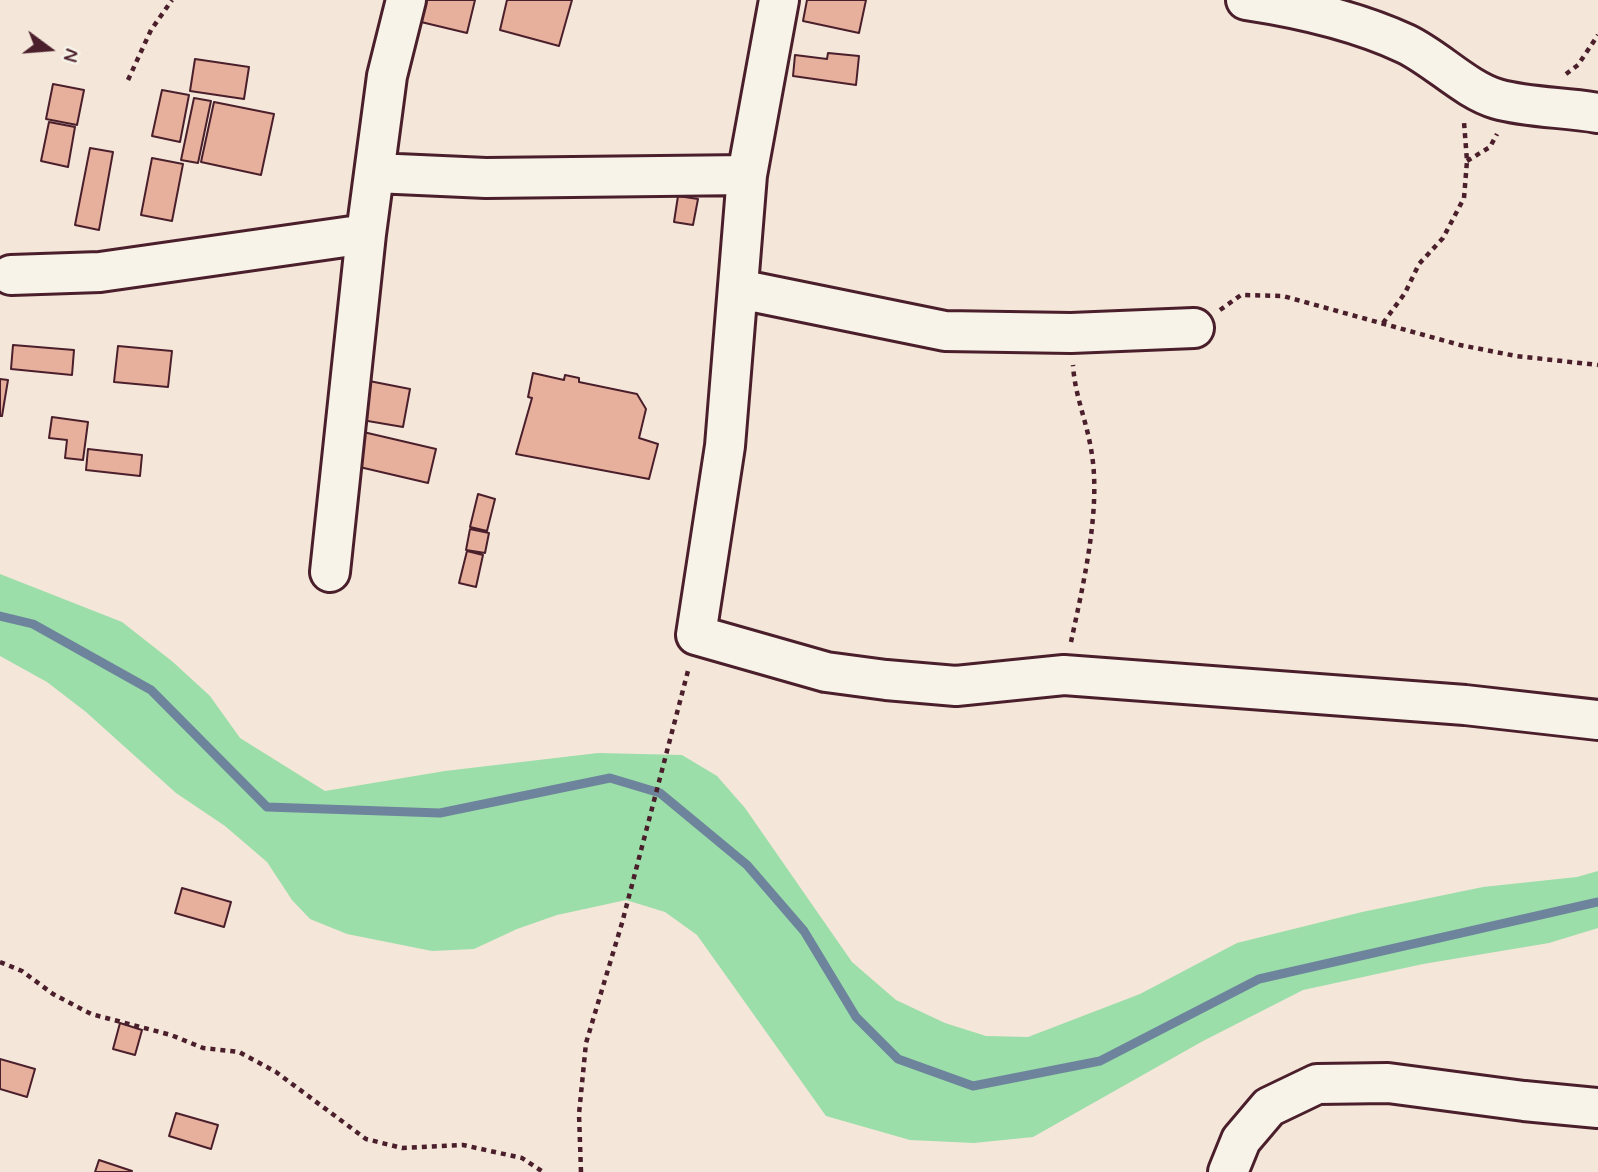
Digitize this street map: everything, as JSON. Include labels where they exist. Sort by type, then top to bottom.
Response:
[{"type":"street","points":[[330,572],[366,234],[387,76],[406,0]]},
{"type":"street","points":[[779,0],[747,175],[725,446],[696,635],[826,672],[886,680],[957,685],[1064,675],[1465,705],[1598,720]]},
{"type":"street","points":[[1246,0],[1330,18],[1405,44],[1445,66],[1462,81],[1498,99],[1598,113]]},
{"type":"street","points":[[375,173],[486,178],[747,175]]},
{"type":"street","points":[[10,275],[100,272],[366,234]]},
{"type":"street","points":[[739,289],[946,331],[1071,333],[1194,328]]},
{"type":"street","points":[[1228,1172],[1241,1140],[1269,1107],[1317,1084],[1388,1083],[1598,1108]]},
{"type":"path","points":[[128,80],[150,30],[172,0]]},
{"type":"path","points":[[1383,323],[1405,293],[1419,264],[1443,239],[1464,198],[1468,161],[1464,119],[1458,90],[1445,66]]},
{"type":"path","points":[[1194,328],[1241,295],[1283,296],[1460,345],[1516,356],[1598,365]]},
{"type":"path","points":[[1064,675],[1081,594],[1093,498],[1091,450],[1075,394],[1071,333]]},
{"type":"path","points":[[581,1172],[579,1114],[586,1043],[629,897],[696,635]]},
{"type":"path","points":[[0,962],[22,971],[52,994],[91,1014],[172,1034],[203,1048],[239,1052],[276,1072],[366,1139],[402,1148],[463,1145],[522,1158],[544,1172]]},
{"type":"green space","points":[[0,574],[122,622],[173,662],[210,696],[240,738],[325,791],[445,771],[598,753],[682,755],[717,776],[745,808],[852,962],[896,1000],[945,1023],[986,1036],[1028,1037],[1140,994],[1237,943],[1362,912],[1483,887],[1577,877],[1598,871],[1598,928],[1549,943],[1423,964],[1303,990],[1203,1041],[1033,1137],[974,1143],[910,1140],[826,1116],[697,935],[665,912],[626,900],[557,915],[517,929],[474,949],[432,951],[347,934],[310,919],[292,900],[267,862],[225,826],[176,793],[86,712],[47,682],[0,656]]},
{"type":"building","points":[[427,0],[475,0],[467,33],[421,22]]},
{"type":"building","points":[[507,0],[572,0],[559,46],[500,30]]},
{"type":"building","points":[[807,0],[866,0],[859,33],[803,21]]},
{"type":"building","points":[[828,53],[859,56],[856,85],[793,76],[795,55],[827,59]]},
{"type":"building","points":[[195,59],[249,67],[244,99],[190,91]]},
{"type":"building","points":[[53,84],[84,90],[77,125],[46,119]]},
{"type":"building","points":[[162,90],[189,95],[180,142],[152,136]]},
{"type":"building","points":[[194,98],[211,101],[198,163],[181,160]]},
{"type":"building","points":[[214,102],[274,114],[261,175],[201,162]]},
{"type":"building","points":[[49,122],[75,127],[68,167],[41,161]]},
{"type":"building","points":[[90,148],[113,152],[99,230],[75,225]]},
{"type":"building","points":[[152,158],[183,164],[172,221],[141,215]]},
{"type":"building","points":[[678,196],[698,199],[693,225],[674,222]]},
{"type":"building","points":[[13,345],[74,350],[72,375],[11,369]]},
{"type":"building","points":[[118,346],[172,351],[168,387],[114,382]]},
{"type":"building","points":[[533,373],[564,380],[565,375],[579,378],[579,382],[637,394],[646,409],[639,438],[658,444],[649,479],[516,454],[532,398],[528,397]]},
{"type":"building","points":[[0,379],[8,380],[2,416],[0,416]]},
{"type":"building","points":[[364,380],[410,389],[403,427],[356,419]]},
{"type":"building","points":[[52,417],[88,422],[83,460],[65,458],[67,440],[49,438]]},
{"type":"building","points":[[359,431],[436,449],[428,483],[351,465]]},
{"type":"building","points":[[88,449],[142,455],[140,476],[86,470]]},
{"type":"building","points":[[478,494],[495,499],[487,531],[470,527]]},
{"type":"building","points":[[470,529],[489,533],[485,553],[466,550]]},
{"type":"building","points":[[467,551],[483,555],[476,587],[459,583]]},
{"type":"building","points":[[182,888],[231,902],[224,927],[175,913]]},
{"type":"building","points":[[120,1023],[142,1030],[135,1055],[113,1049]]},
{"type":"building","points":[[0,1059],[35,1069],[27,1097],[0,1089]]},
{"type":"building","points":[[176,1113],[218,1125],[211,1149],[169,1136]]},
{"type":"building","points":[[99,1160],[132,1171],[95,1172]]},
{"type":"waterway","points":[[0,616],[33,624],[151,690],[267,807],[440,813],[610,778],[660,793],[747,865],[804,931],[856,1017],[898,1059],[973,1086],[1100,1061],[1259,979],[1598,902]]}]
